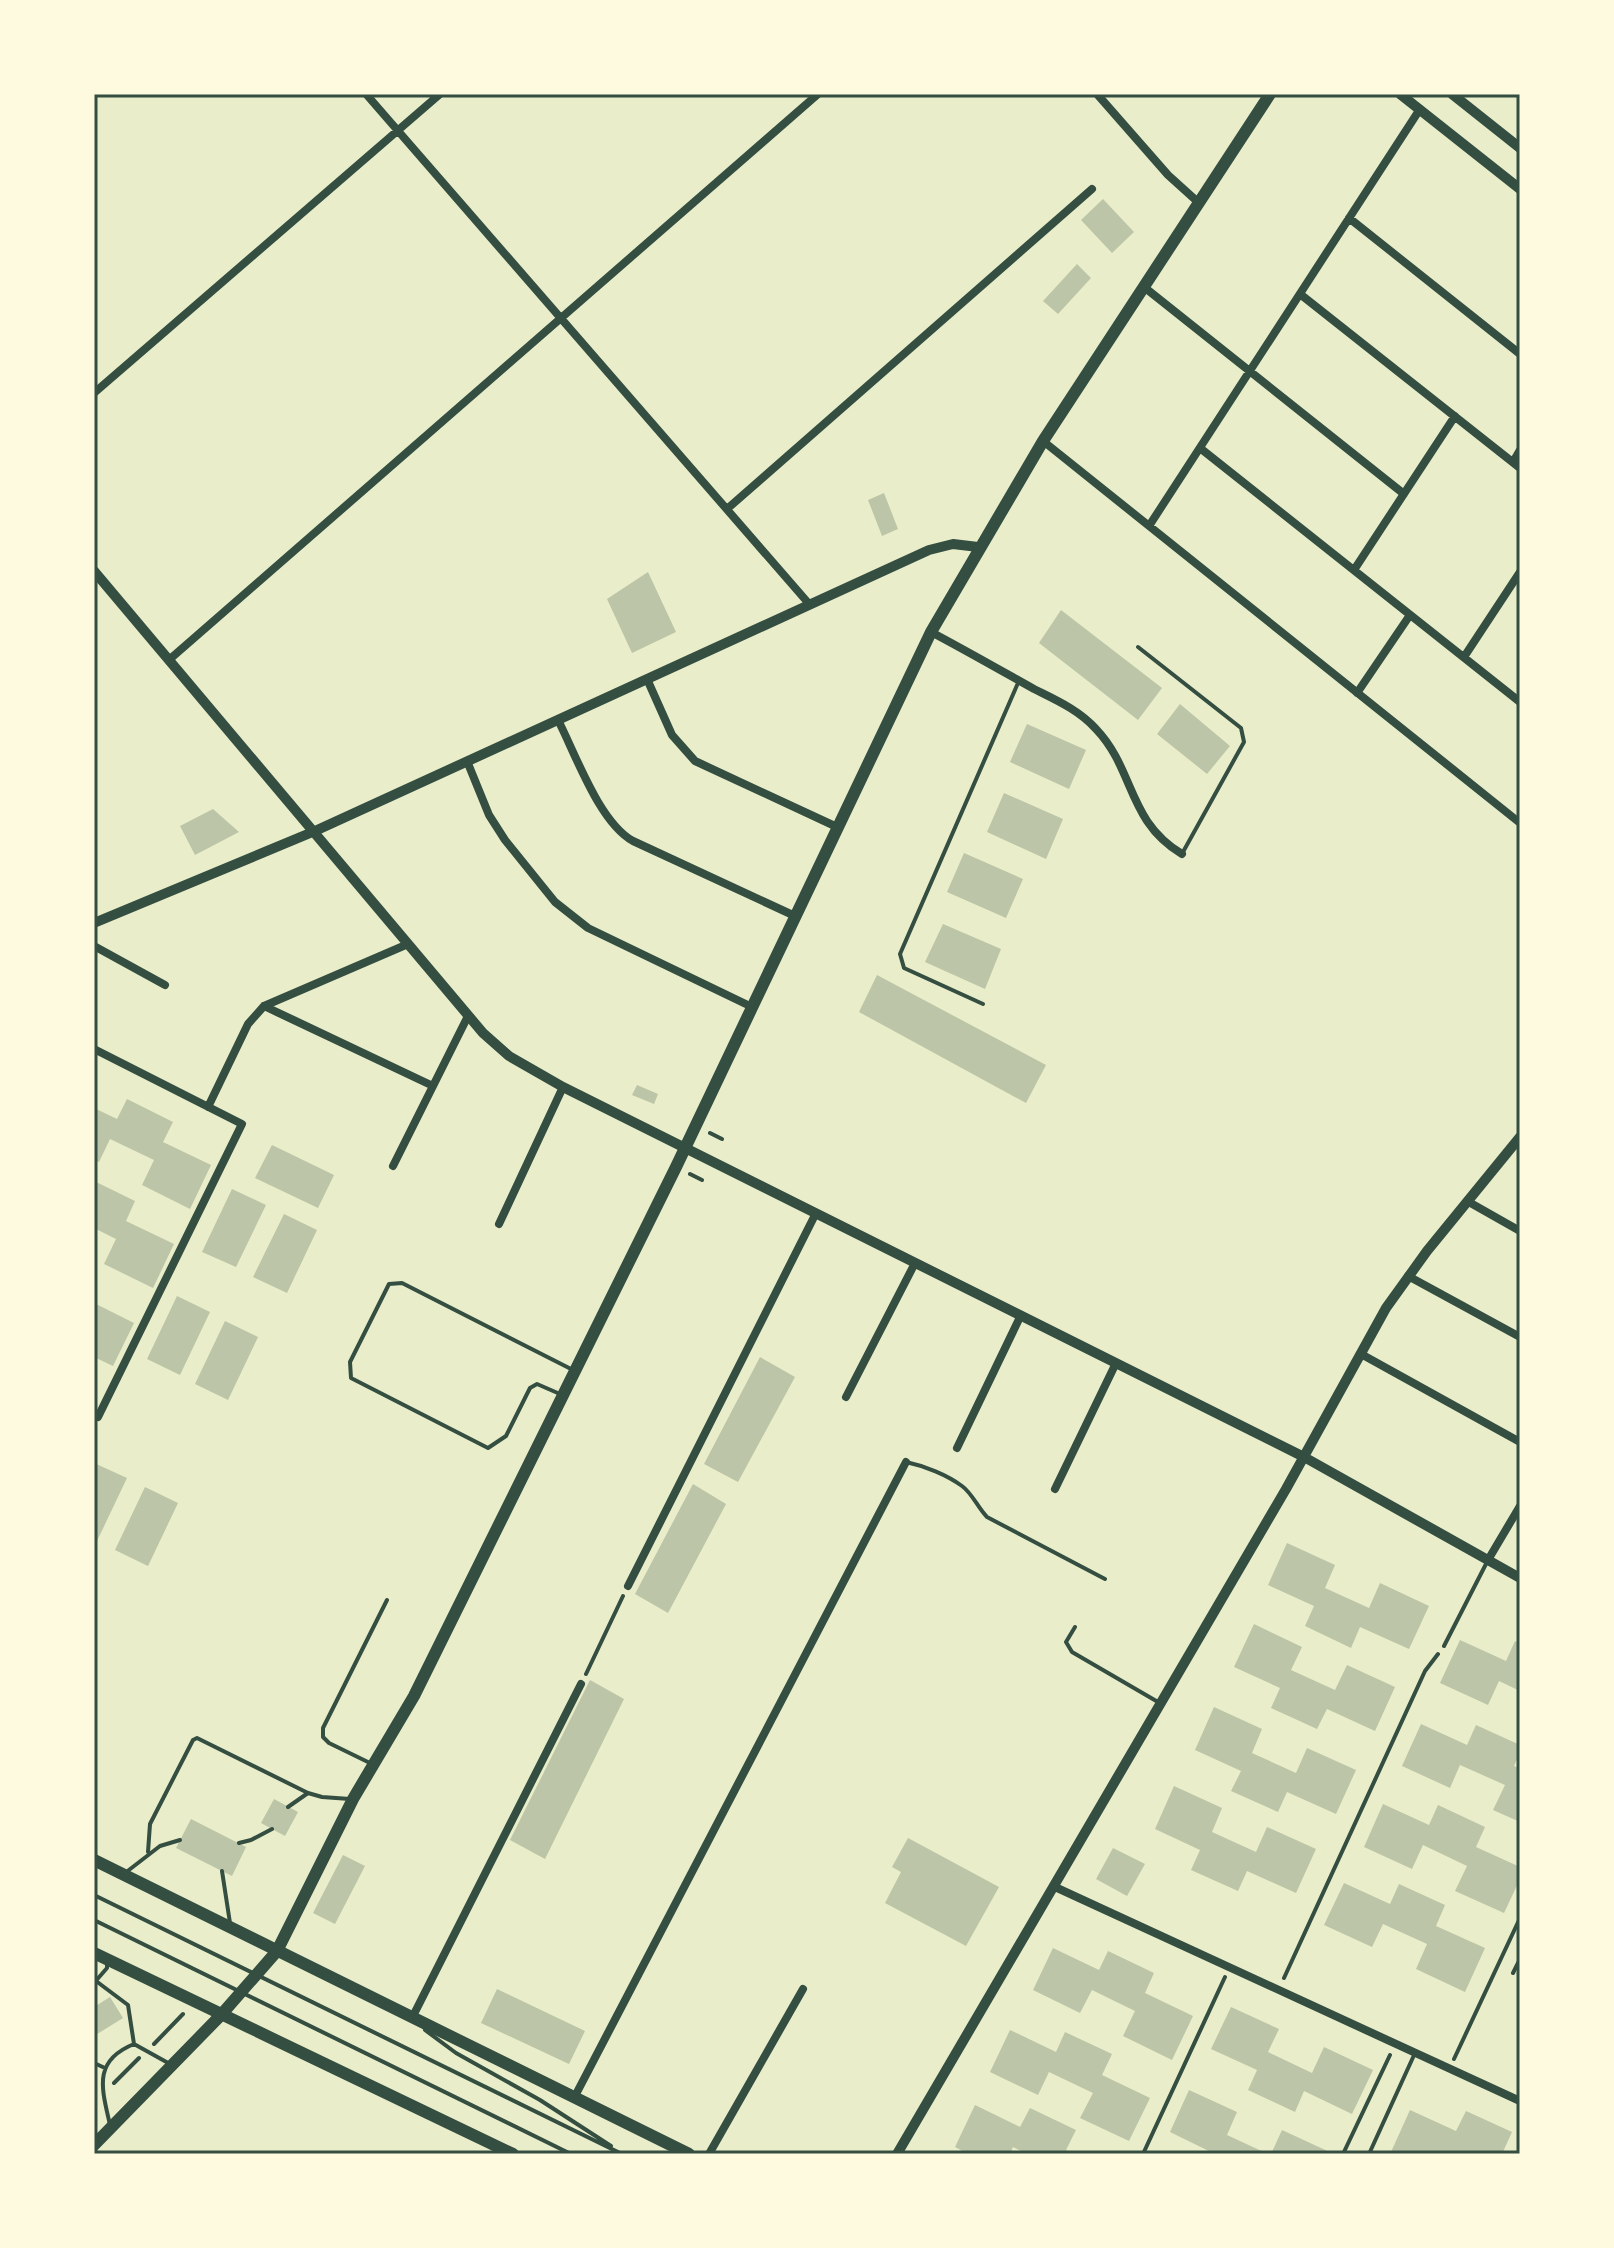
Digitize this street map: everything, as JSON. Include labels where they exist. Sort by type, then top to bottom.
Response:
[{"type":"main road","points":[[94,2145],[221,2015],[277,1951],[353,1799],[414,1696],[686,1148],[931,632],[978,547],[1043,441],[1270,94]]},
{"type":"main road","points":[[94,1860],[689,2154]]},
{"type":"main road","points":[[94,1953],[513,2154]]},
{"type":"street","points":[[366,94],[810,605]]},
{"type":"street","points":[[94,393],[440,94]]},
{"type":"street","points":[[170,659],[818,94]]},
{"type":"street","points":[[1400,94],[1520,189]]},
{"type":"street","points":[[1452,94],[1520,148]]},
{"type":"street","points":[[1102,96],[1168,175],[1199,203]]},
{"type":"street","points":[[1149,526],[1420,109]]},
{"type":"street","points":[[727,509],[1092,189]]},
{"type":"street","points":[[1349,218],[1520,354]]},
{"type":"street","points":[[1144,287],[1404,494]]},
{"type":"street","points":[[1300,294],[1516,465],[1520,450]]},
{"type":"street","points":[[1354,570],[1455,416]]},
{"type":"street","points":[[1043,441],[1520,823]]},
{"type":"street","points":[[1200,448],[1520,702]]},
{"type":"street","points":[[94,923],[315,831],[940,546],[966,544],[978,547]]},
{"type":"street","points":[[94,571],[468,1016],[509,1056],[563,1087],[1304,1457],[1520,1578]]},
{"type":"street","points":[[1464,657],[1518,578]]},
{"type":"street","points":[[1357,693],[1410,615]]},
{"type":"street","points":[[931,632],[1076,711],[1098,730],[1115,755],[1147,824],[1182,854]]},
{"type":"street","points":[[647,679],[672,735],[695,761],[837,827]]},
{"type":"street","points":[[558,720],[605,815],[617,830],[633,841],[795,916]]},
{"type":"street","points":[[467,761],[494,825],[566,913],[588,928],[752,1007]]},
{"type":"street","points":[[208,1107],[248,1024],[264,1006],[408,944]]},
{"type":"street","points":[[94,946],[165,985]]},
{"type":"street","points":[[264,1006],[433,1086]]},
{"type":"street","points":[[393,1166],[468,1016]]},
{"type":"street","points":[[94,1049],[242,1124],[96,1416]]},
{"type":"street","points":[[499,1224],[563,1087]]},
{"type":"street","points":[[897,2154],[1304,1457],[1386,1308],[1408,1276],[1520,1137]]},
{"type":"street","points":[[1467,1201],[1520,1231]]},
{"type":"street","points":[[628,1586],[816,1213]]},
{"type":"street","points":[[846,1397],[915,1263]]},
{"type":"street","points":[[1408,1276],[1520,1337]]},
{"type":"street","points":[[957,1448],[1021,1315]]},
{"type":"street","points":[[1361,1354],[1520,1442]]},
{"type":"street","points":[[1055,1489],[1116,1363]]},
{"type":"street","points":[[574,2098],[906,1462]]},
{"type":"street","points":[[1488,1560],[1520,1506]]},
{"type":"street","points":[[412,2018],[581,1684]]},
{"type":"street","points":[[1055,1887],[1520,2101]]},
{"type":"street","points":[[709,2154],[803,1989]]},
{"type":"lane","points":[[1138,647],[1241,728],[1244,742],[1182,854]]},
{"type":"lane","points":[[983,1004],[904,968],[900,954],[1019,680]]},
{"type":"lane","points":[[563,1395],[542,1385],[530,1388],[506,1436],[488,1448],[351,1378],[350,1362],[389,1284],[395,1282],[575,1371]]},
{"type":"lane","points":[[906,1462],[923,1466],[964,1487],[987,1517],[1105,1579]]},
{"type":"lane","points":[[1444,1646],[1488,1560]]},
{"type":"lane","points":[[373,1764],[329,1743],[323,1737],[323,1728],[387,1600]]},
{"type":"lane","points":[[1075,1627],[1066,1647],[1161,1704]]},
{"type":"lane","points":[[148,1852],[150,1824],[193,1740],[197,1738],[308,1793],[332,1799],[353,1799]]},
{"type":"lane","points":[[288,1807],[308,1793]]},
{"type":"lane","points":[[239,1843],[272,1829]]},
{"type":"lane","points":[[122,1874],[137,1865],[148,1852],[167,1842],[180,1840]]},
{"type":"lane","points":[[222,1871],[232,1929]]},
{"type":"lane","points":[[94,1895],[622,2154]]},
{"type":"lane","points":[[94,1920],[571,2154]]},
{"type":"lane","points":[[1513,1973],[1520,1959]]},
{"type":"lane","points":[[108,1960],[107,1968],[95,1982],[128,2005],[134,2044]]},
{"type":"lane","points":[[412,2018],[456,2053],[540,2100],[622,2154]]},
{"type":"lane","points":[[134,2044],[172,2065]]},
{"type":"lane","points":[[111,2128],[101,2081],[105,2068],[119,2050],[134,2044]]},
{"type":"lane","points":[[1369,2154],[1415,2053]]},
{"type":"lane","points":[[94,2063],[105,2068]]},
{"type":"path","points":[[581,1684],[628,1586]]},
{"type":"path","points":[[1279,1990],[1425,1671],[1444,1646]]},
{"type":"path","points":[[1450,2069],[1520,1918]]},
{"type":"path","points":[[1143,2154],[1229,1967]]},
{"type":"path","points":[[1343,2154],[1395,2044]]},
{"type":"building","points":[[1103,199],[1134,232],[1112,253],[1081,220]]},
{"type":"building","points":[[1077,264],[1091,278],[1058,314],[1043,301]]},
{"type":"building","points":[[884,493],[898,529],[882,536],[868,500]]},
{"type":"building","points":[[648,572],[676,632],[632,653],[607,599]]},
{"type":"building","points":[[1061,610],[1162,688],[1138,720],[1039,643]]},
{"type":"building","points":[[1180,704],[1230,746],[1207,774],[1157,734]]},
{"type":"building","points":[[1027,724],[1086,750],[1069,789],[1010,762]]},
{"type":"building","points":[[1004,793],[1063,819],[1046,859],[987,832]]},
{"type":"building","points":[[213,809],[239,832],[195,855],[180,826]]},
{"type":"building","points":[[964,853],[1023,879],[1006,918],[947,892]]},
{"type":"building","points":[[943,924],[1001,949],[985,989],[925,962]]},
{"type":"building","points":[[877,975],[1046,1065],[1026,1103],[859,1012]]},
{"type":"building","points":[[637,1085],[658,1094],[654,1104],[632,1095]]},
{"type":"building","points":[[127,1099],[173,1122],[163,1142],[211,1165],[190,1209],[142,1185],[154,1160],[110,1139],[99,1162],[94,1160],[94,1108],[117,1119]]},
{"type":"building","points":[[272,1145],[334,1175],[318,1208],[255,1178]]},
{"type":"building","points":[[94,1181],[135,1201],[126,1221],[174,1244],[153,1288],[104,1264],[116,1239],[94,1228]]},
{"type":"building","points":[[232,1189],[266,1205],[236,1267],[202,1252]]},
{"type":"building","points":[[284,1214],[317,1230],[287,1293],[253,1277]]},
{"type":"building","points":[[177,1296],[210,1312],[180,1375],[147,1359]]},
{"type":"building","points":[[94,1303],[134,1323],[113,1366],[94,1357]]},
{"type":"building","points":[[225,1321],[258,1337],[228,1400],[195,1384]]},
{"type":"building","points":[[760,1357],[795,1377],[738,1482],[704,1464]]},
{"type":"building","points":[[94,1463],[127,1478],[97,1541],[94,1540]]},
{"type":"building","points":[[693,1484],[726,1504],[668,1613],[635,1594]]},
{"type":"building","points":[[145,1487],[178,1503],[148,1566],[115,1550]]},
{"type":"building","points":[[1287,1543],[1335,1565],[1325,1588],[1369,1608],[1380,1583],[1429,1606],[1409,1649],[1360,1627],[1351,1648],[1305,1626],[1314,1606],[1268,1585]]},
{"type":"building","points":[[1254,1624],[1302,1647],[1291,1670],[1335,1690],[1347,1665],[1395,1687],[1375,1731],[1327,1709],[1317,1729],[1271,1708],[1280,1688],[1234,1667]]},
{"type":"building","points":[[1460,1640],[1506,1661],[1515,1641],[1520,1644],[1520,1691],[1499,1681],[1488,1705],[1440,1683]]},
{"type":"building","points":[[590,1680],[624,1699],[545,1859],[510,1840]]},
{"type":"building","points":[[1214,1707],[1262,1729],[1252,1753],[1296,1773],[1307,1748],[1356,1770],[1336,1814],[1287,1792],[1278,1812],[1231,1791],[1241,1771],[1195,1750]]},
{"type":"building","points":[[1421,1724],[1467,1745],[1476,1725],[1520,1745],[1514,1766],[1520,1769],[1520,1822],[1493,1810],[1505,1785],[1460,1765],[1450,1788],[1402,1766]]},
{"type":"building","points":[[1174,1786],[1222,1808],[1212,1832],[1256,1852],[1267,1827],[1316,1849],[1296,1893],[1247,1871],[1238,1891],[1191,1870],[1200,1850],[1155,1829]]},
{"type":"building","points":[[274,1799],[298,1812],[285,1836],[261,1823]]},
{"type":"building","points":[[1383,1804],[1429,1825],[1438,1805],[1485,1827],[1476,1847],[1520,1867],[1520,1879],[1504,1913],[1455,1891],[1467,1866],[1423,1845],[1412,1869],[1364,1847]]},
{"type":"building","points":[[191,1819],[246,1847],[232,1876],[176,1848]]},
{"type":"building","points":[[908,1838],[999,1887],[966,1946],[885,1903],[901,1872],[892,1867]]},
{"type":"building","points":[[1113,1848],[1145,1864],[1127,1896],[1096,1879]]},
{"type":"building","points":[[343,1855],[365,1866],[335,1924],[313,1913]]},
{"type":"building","points":[[1344,1883],[1390,1904],[1399,1884],[1445,1905],[1436,1926],[1485,1948],[1465,1992],[1416,1969],[1427,1944],[1383,1924],[1372,1947],[1324,1925]]},
{"type":"building","points":[[1053,1948],[1099,1970],[1108,1951],[1154,1973],[1145,1993],[1193,2016],[1172,2060],[1123,2036],[1135,2011],[1092,1990],[1080,2013],[1033,1990]]},
{"type":"building","points":[[497,1989],[585,2031],[569,2064],[481,2023]]},
{"type":"building","points":[[110,1997],[123,2018],[94,2036],[94,2007]]},
{"type":"building","points":[[1231,2007],[1279,2029],[1268,2052],[1312,2073],[1324,2047],[1373,2070],[1352,2114],[1304,2091],[1295,2112],[1248,2090],[1257,2070],[1211,2049]]},
{"type":"building","points":[[1010,2030],[1056,2052],[1065,2032],[1112,2054],[1102,2075],[1150,2098],[1129,2141],[1080,2118],[1093,2093],[1049,2072],[1038,2095],[990,2072]]},
{"type":"building","points":[[1189,2090],[1237,2112],[1227,2135],[1268,2154],[1215,2154],[1170,2132]]},
{"type":"building","points":[[975,2105],[1020,2127],[1030,2108],[1076,2130],[1066,2150],[1074,2154],[1027,2154],[1013,2147],[1010,2154],[968,2154],[955,2147]]},
{"type":"building","points":[[1410,2110],[1456,2131],[1466,2111],[1512,2132],[1502,2154],[1457,2154],[1450,2151],[1448,2154],[1395,2154],[1391,2152]]},
{"type":"building","points":[[1282,2130],[1334,2154],[1271,2154]]}]
